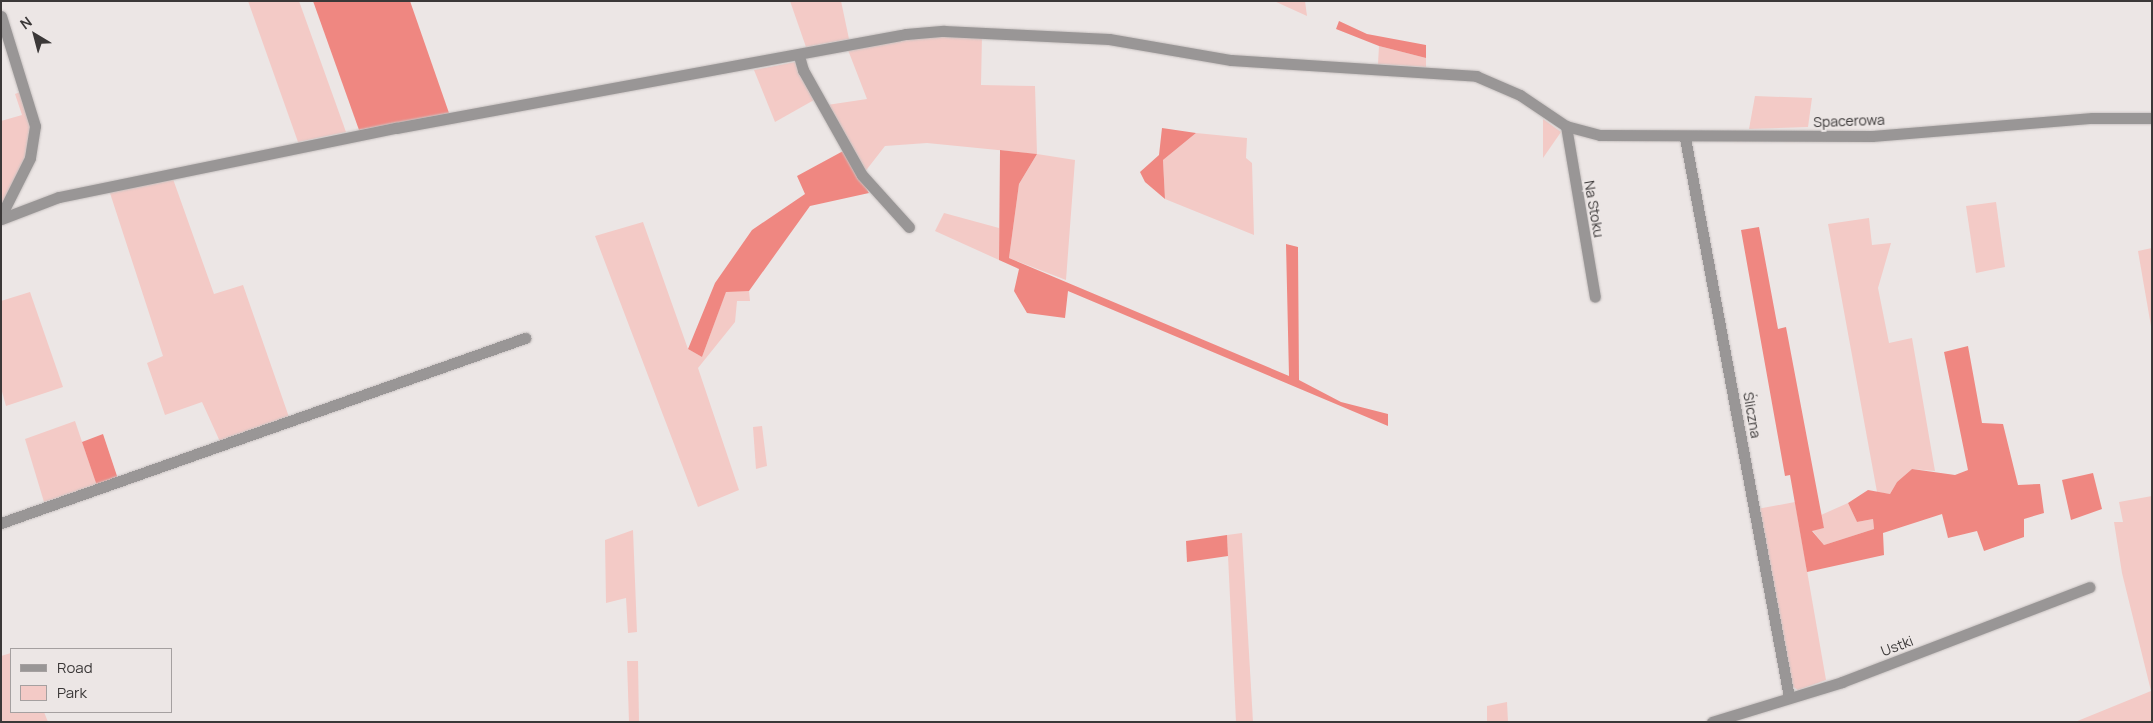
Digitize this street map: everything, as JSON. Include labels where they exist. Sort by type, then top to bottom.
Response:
[{"type":"street","points":[[1,16],[35,126],[30,158],[1,217]]},
{"type":"street","name":"Spacerowa","points":[[1,217],[59,197],[396,128],[799,56],[906,34],[944,31],[1109,39],[1231,60],[1476,76],[1520,94],[1566,126],[1600,135],[1685,138],[1872,136],[2092,118],[2152,118]]},
{"type":"street","points":[[799,56],[803,70],[862,175],[909,227]]},
{"type":"street","name":"Na Stoku","points":[[1566,126],[1595,297]]},
{"type":"street","name":"Śliczna","points":[[1685,138],[1789,697]]},
{"type":"street","points":[[1,523],[525,338]]},
{"type":"street","name":"Ustki","points":[[1712,722],[1880,668],[2089,587]]},
{"type":"green space","points":[[248,1],[299,1],[346,132],[298,142]]},
{"type":"green space","points":[[790,1],[841,1],[849,39],[806,47]]},
{"type":"green space","points":[[1274,1],[1305,1],[1307,16]]},
{"type":"green space","points":[[982,35],[981,85],[1035,86],[1037,154],[927,143],[885,146],[864,173],[827,105],[867,99],[848,50],[912,38]]},
{"type":"green space","points":[[1379,46],[1426,58],[1426,67],[1378,64]]},
{"type":"green space","points":[[795,62],[814,100],[775,122],[754,70]]},
{"type":"green space","points":[[20,92],[32,129],[27,154],[1,207],[1,121],[22,115],[15,94]]},
{"type":"green space","points":[[1755,96],[1812,98],[1808,127],[1749,129]]},
{"type":"green space","points":[[1543,119],[1561,132],[1543,158]]},
{"type":"green space","points":[[1196,133],[1247,138],[1246,158],[1252,163],[1254,235],[1165,199],[1163,160]]},
{"type":"green space","points":[[1037,154],[1075,160],[1066,280],[1009,258],[1019,184]]},
{"type":"green space","points":[[173,179],[214,294],[243,285],[290,420],[222,446],[202,402],[165,415],[147,363],[163,356],[109,190]]},
{"type":"green space","points":[[1996,202],[2005,267],[1976,273],[1966,206]]},
{"type":"green space","points":[[944,213],[999,228],[999,260],[935,231]]},
{"type":"green space","points":[[1869,218],[1872,245],[1891,243],[1878,288],[1889,343],[1912,338],[1935,471],[1912,469],[1897,482],[1890,494],[1877,492],[1828,224]]},
{"type":"green space","points":[[643,222],[688,349],[702,357],[726,291],[749,291],[750,301],[737,301],[735,322],[698,368],[739,490],[698,507],[595,236]]},
{"type":"green space","points":[[2152,248],[2152,332],[2138,251]]},
{"type":"green space","points":[[30,292],[63,387],[6,406],[1,388],[1,301]]},
{"type":"green space","points":[[75,421],[97,486],[44,502],[25,439]]},
{"type":"green space","points":[[762,426],[767,466],[756,469],[753,427]]},
{"type":"green space","points":[[2152,496],[2152,722],[2075,722],[2151,691],[2122,573],[2114,522],[2123,522],[2119,502]]},
{"type":"green space","points":[[1795,502],[1826,680],[1798,690],[1790,685],[1757,509]]},
{"type":"green space","points":[[1848,503],[1857,522],[1873,519],[1874,529],[1824,545],[1812,530],[1824,528],[1821,515]]},
{"type":"green space","points":[[633,530],[637,632],[628,633],[626,598],[606,603],[605,540]]},
{"type":"green space","points":[[1242,533],[1253,722],[1236,722],[1227,535]]},
{"type":"green space","points":[[10,653],[10,713],[44,713],[48,722],[1,722],[1,656]]},
{"type":"green space","points":[[627,661],[638,661],[639,722],[629,722]]},
{"type":"green space","points":[[1507,702],[1508,722],[1487,722],[1487,706]]},
{"type":"shaded area","points":[[313,1],[410,1],[449,113],[359,130]]},
{"type":"shaded area","points":[[1339,21],[1367,34],[1426,45],[1426,58],[1379,46],[1336,29]]},
{"type":"shaded area","points":[[1162,128],[1196,133],[1163,160],[1165,199],[1145,182],[1140,172],[1159,155]]},
{"type":"shaded area","points":[[845,150],[869,193],[810,206],[749,291],[726,292],[702,357],[688,349],[715,283],[752,230],[805,194],[797,176]]},
{"type":"shaded area","points":[[1000,150],[1037,154],[1019,184],[1009,258],[1289,376],[1286,244],[1298,247],[1299,380],[1341,402],[1388,414],[1388,426],[1068,291],[1065,318],[1027,313],[1014,291],[1019,269],[999,260]]},
{"type":"shaded area","points":[[1759,227],[1778,329],[1786,327],[1824,528],[1812,531],[1824,545],[1874,529],[1873,519],[1857,522],[1848,503],[1868,490],[1890,494],[1897,482],[1912,469],[1955,475],[1968,470],[1944,352],[1968,346],[1982,423],[2003,424],[2018,485],[2040,484],[2044,513],[2024,519],[2024,537],[1984,551],[1977,531],[1948,538],[1942,514],[1883,533],[1884,555],[1807,572],[1790,475],[1785,476],[1741,230]]},
{"type":"shaded area","points":[[103,434],[118,479],[97,486],[82,442]]},
{"type":"shaded area","points":[[2093,473],[2102,509],[2071,520],[2062,480]]},
{"type":"shaded area","points":[[1227,535],[1228,556],[1187,562],[1186,541]]}]
